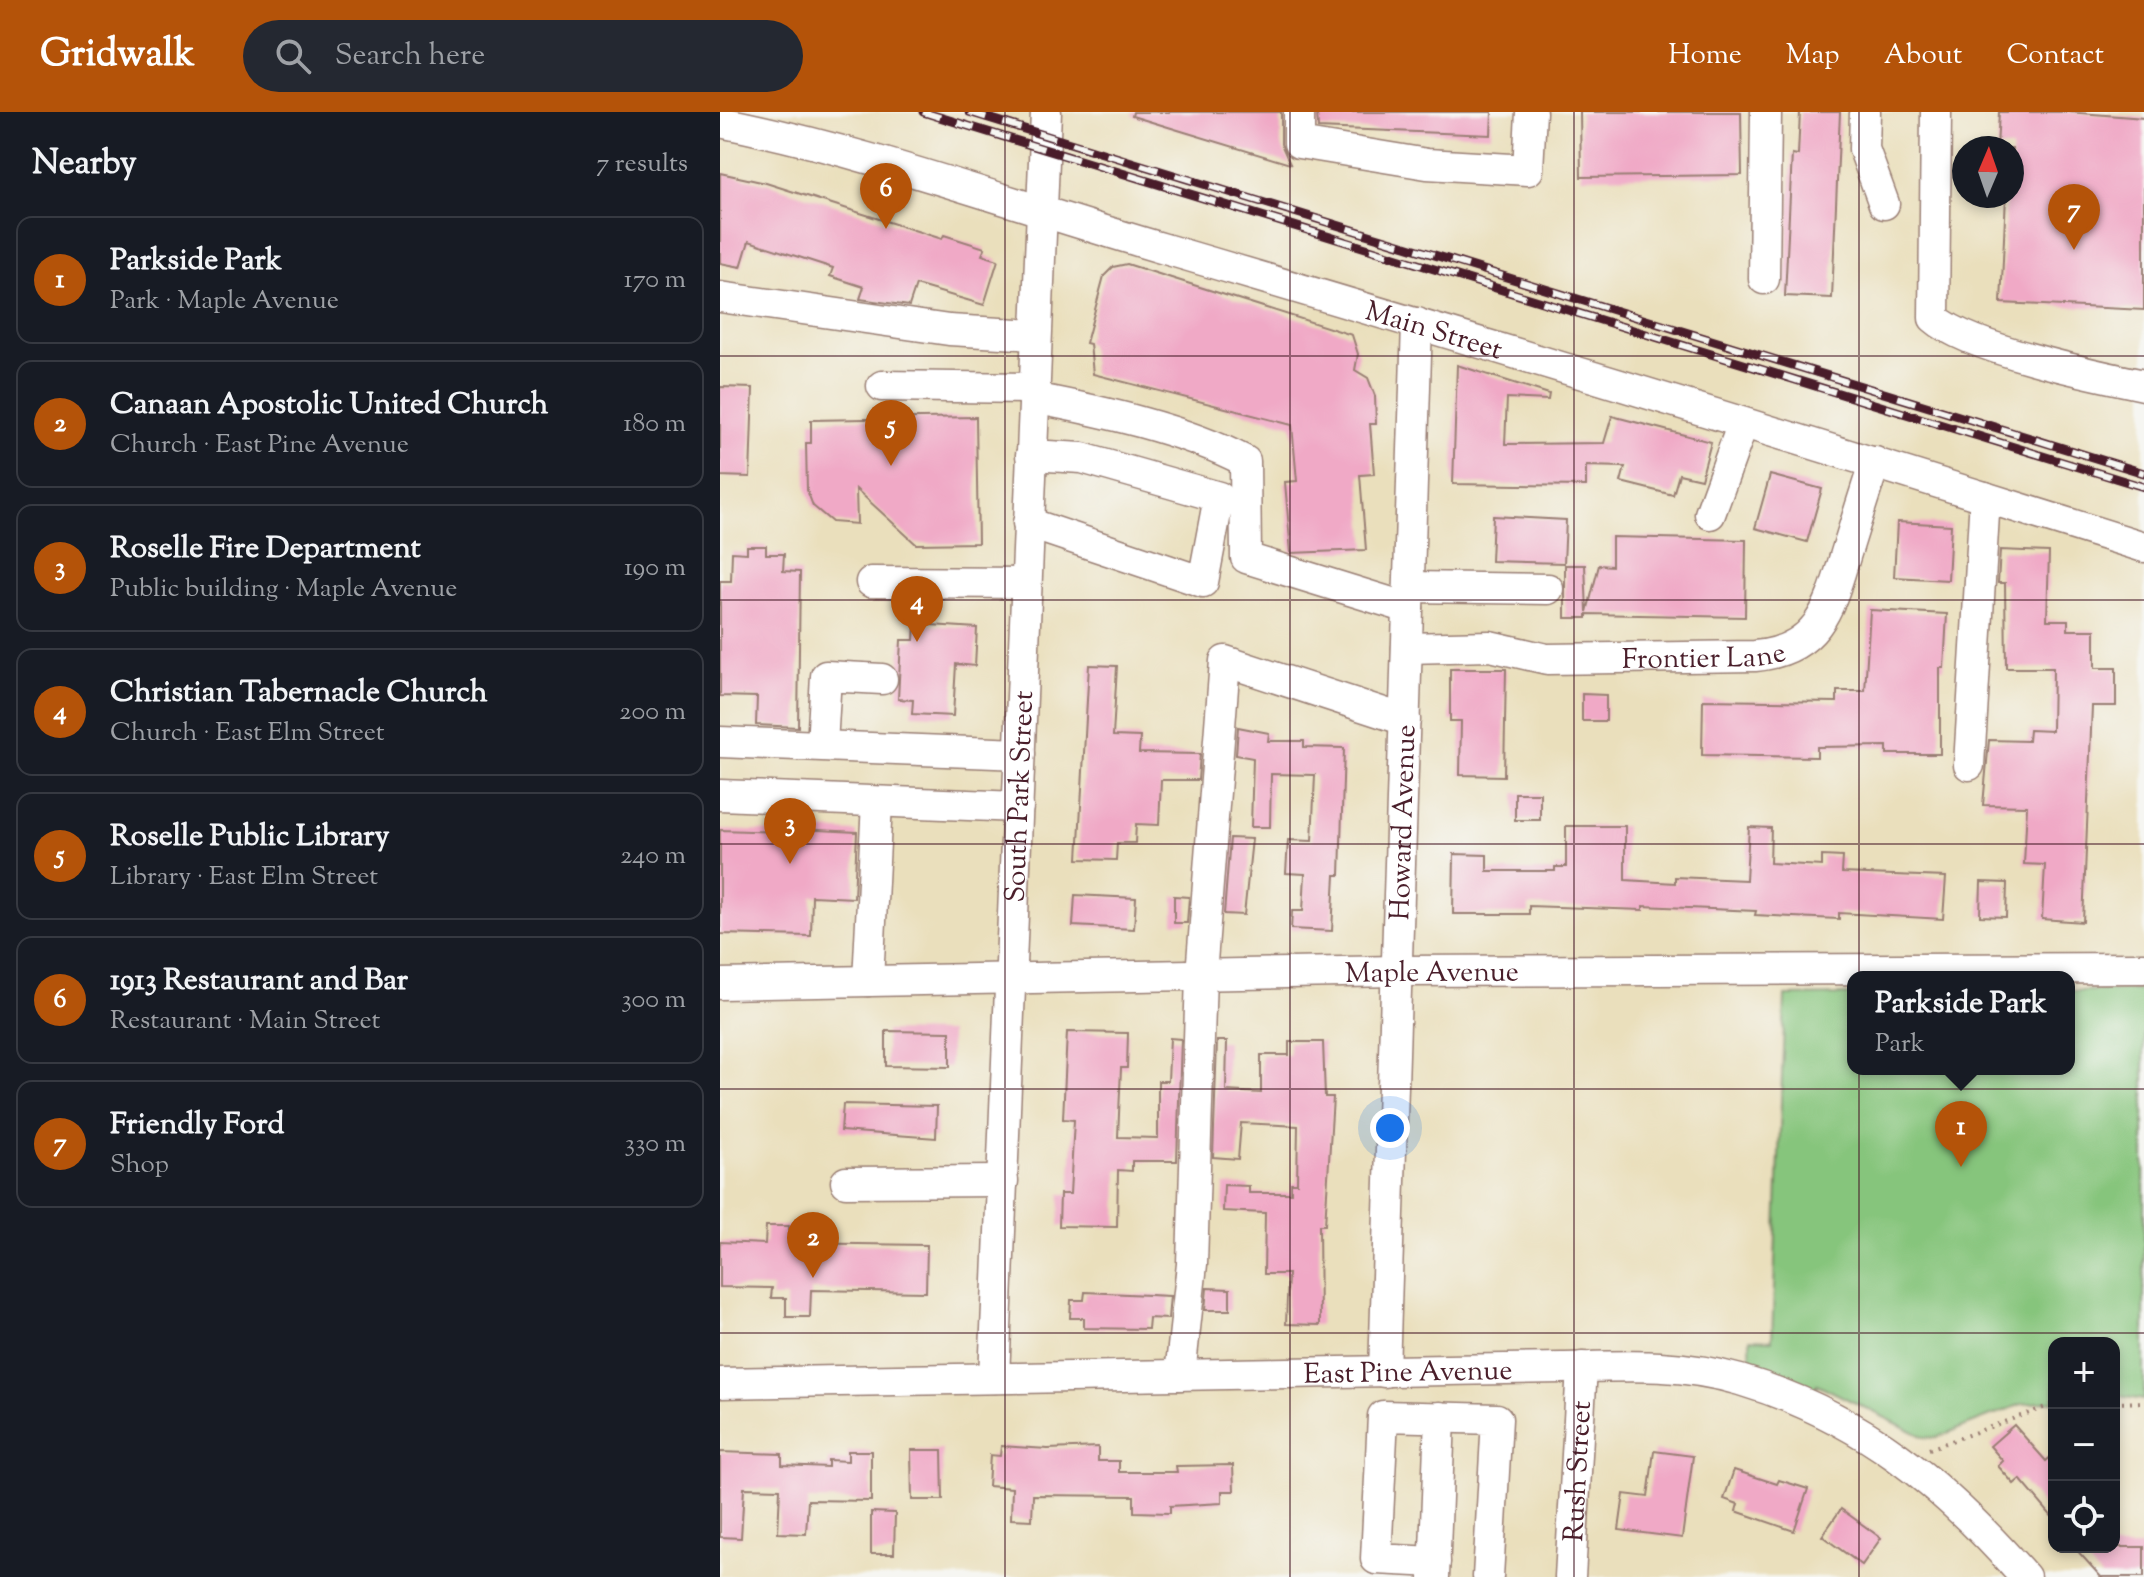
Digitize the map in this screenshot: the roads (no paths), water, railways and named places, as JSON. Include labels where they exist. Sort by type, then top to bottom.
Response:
[{"type":"street","name":"South Park Street","points":[[994,1378],[1046,112]]},
{"type":"street","points":[[1299,112],[1299,143],[1427,164],[1528,170],[1531,112]]},
{"type":"street","points":[[1764,279],[1766,112]]},
{"type":"street","points":[[1865,112],[1864,149],[1884,204]]},
{"type":"street","points":[[1936,112],[1934,318],[1945,328],[2010,350],[2144,385]]},
{"type":"street","name":"Main Street","points":[[720,122],[799,138],[1875,462],[2144,547]]},
{"type":"street","points":[[720,297],[949,330],[1035,335]]},
{"type":"street","name":"Howard Avenue","points":[[1384,1372],[1417,323]]},
{"type":"street","points":[[882,386],[1033,393],[1218,447],[1245,461],[1246,558],[1408,597],[1548,589]]},
{"type":"street","points":[[1710,514],[1743,423]]},
{"type":"street","points":[[1028,523],[1203,582],[1219,497],[1082,458],[1031,455]]},
{"type":"street","name":"Frontier Lane","points":[[1407,648],[1490,646],[1547,659],[1755,656],[1783,650],[1809,635],[1826,613],[1875,462]]},
{"type":"street","points":[[1969,765],[1985,497]]},
{"type":"street","points":[[871,582],[1026,583]]},
{"type":"street","points":[[1180,1375],[1192,1264],[1201,975],[1225,661],[1405,720]]},
{"type":"street","points":[[822,745],[826,676],[882,679]]},
{"type":"street","points":[[720,742],[1020,754]]},
{"type":"street","points":[[720,795],[1018,807]]},
{"type":"street","points":[[868,981],[877,802]]},
{"type":"street","name":"Maple Avenue","points":[[720,984],[1397,971],[2144,968]]},
{"type":"street","points":[[846,1182],[1003,1181]]},
{"type":"street","name":"East Pine Avenue","points":[[720,1383],[1384,1372],[1632,1363],[1739,1380],[1806,1404],[1857,1429],[1906,1460],[1976,1522],[2025,1577]]},
{"type":"street","name":"Rush Street","points":[[1570,1577],[1582,1367]]},
{"type":"street","points":[[1452,1370],[1446,1417],[1434,1569],[1376,1559],[1383,1416],[1446,1417],[1497,1419],[1488,1577]]},
{"type":"railway","points":[[923,112],[2144,487]]},
{"type":"railway","points":[[969,112],[2144,473]]},
{"type":"place","name":"1913 Restaurant and Bar","points":[[886,229]]},
{"type":"place","name":"Friendly Ford","points":[[2074,250]]},
{"type":"place","name":"Roselle Public Library","points":[[891,466]]},
{"type":"place","name":"Christian Tabernacle Church","points":[[917,642]]},
{"type":"place","name":"Roselle Fire Department","points":[[790,864]]},
{"type":"place","name":"Parkside Park","points":[[1961,1167]]},
{"type":"place","name":"Canaan Apostolic United Church","points":[[813,1278]]}]
